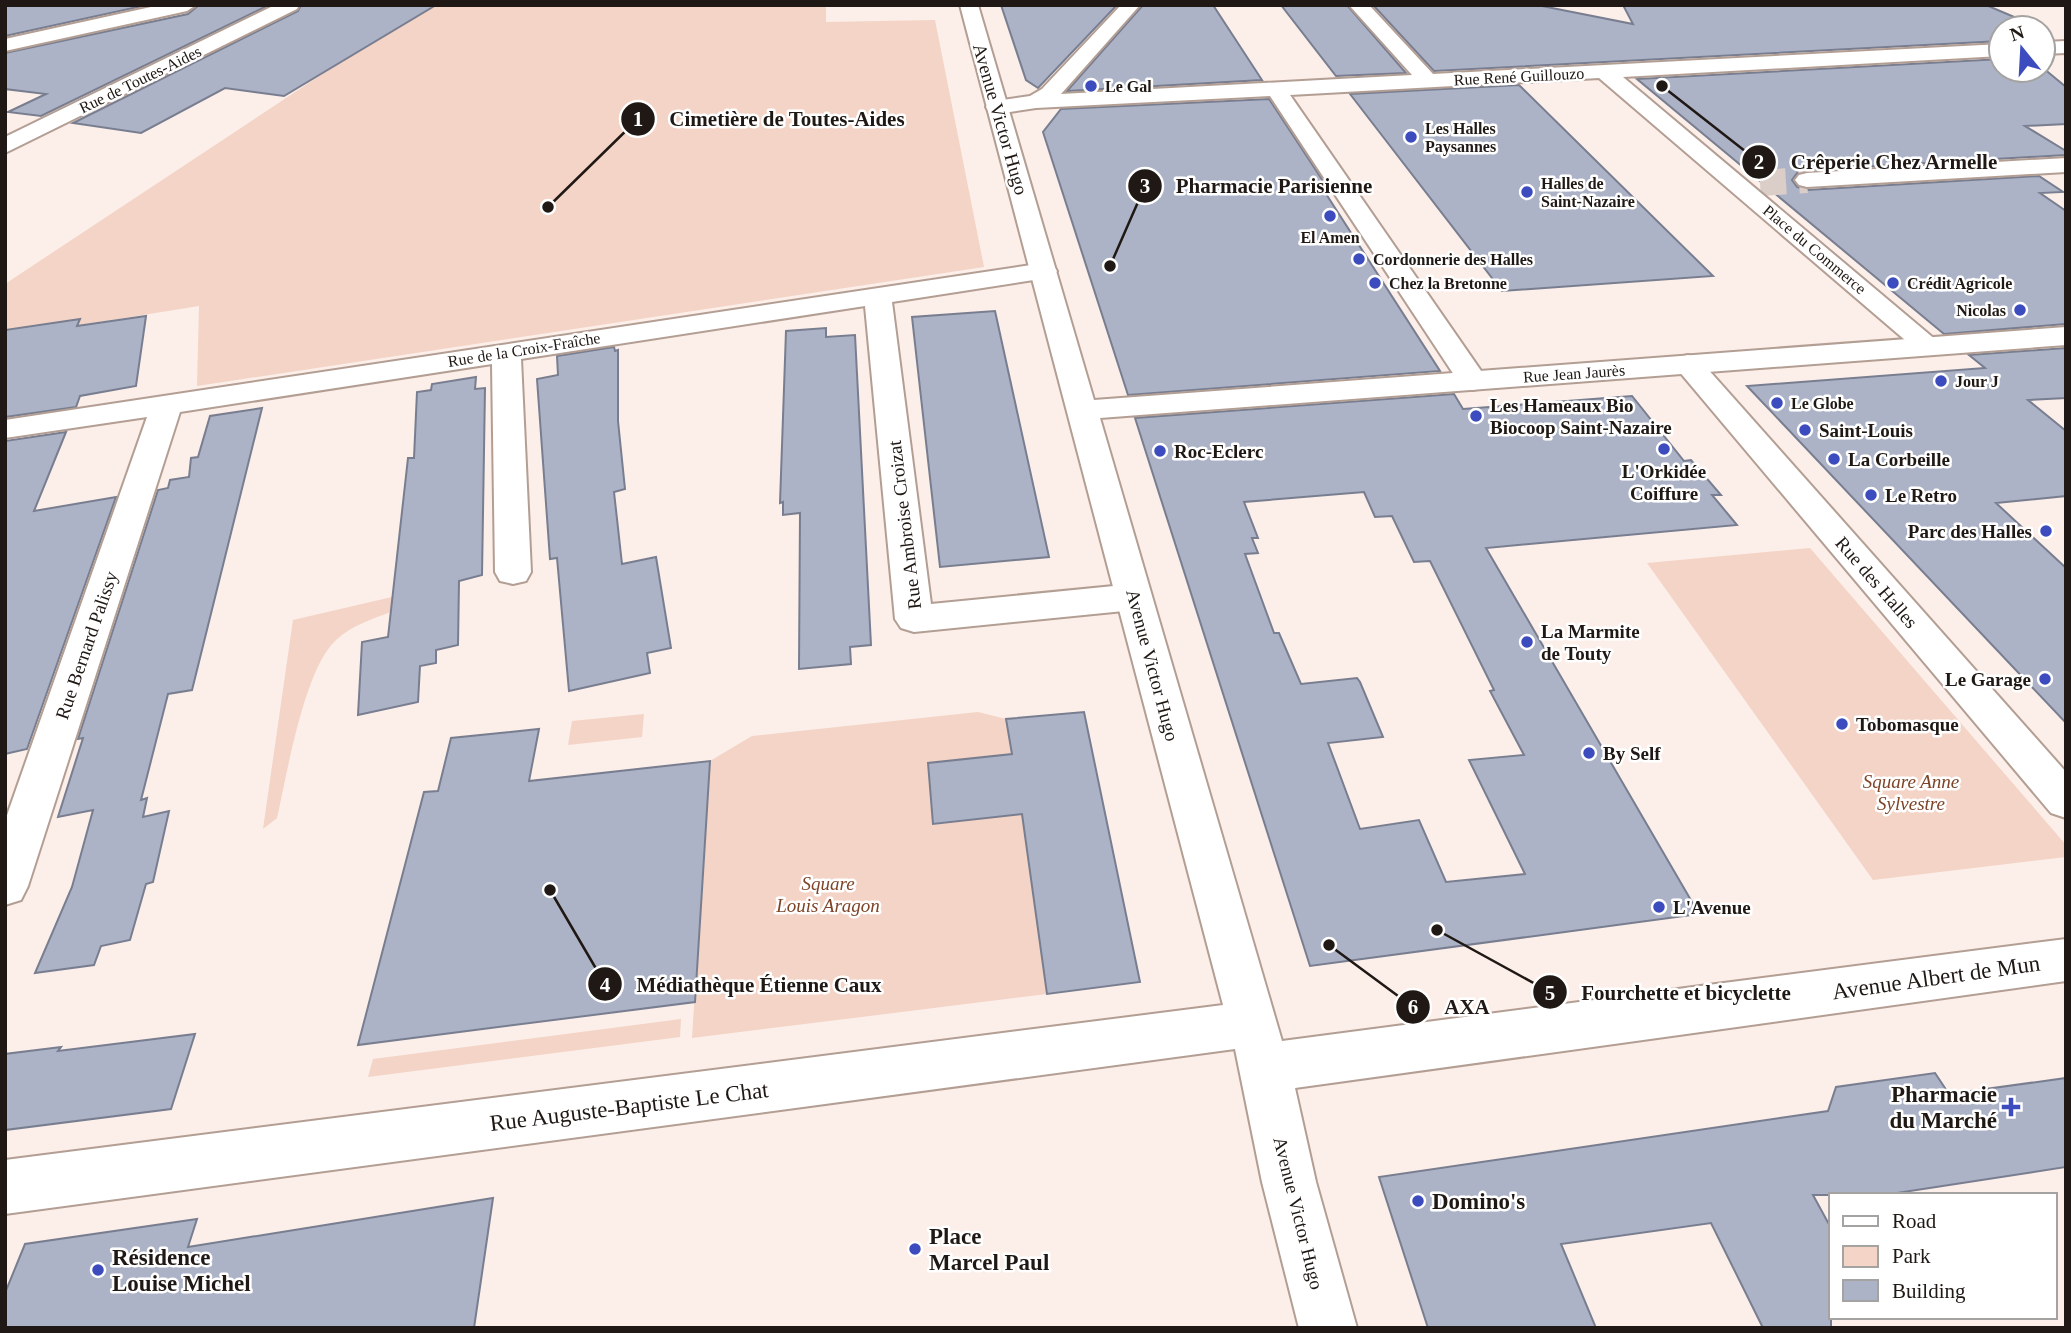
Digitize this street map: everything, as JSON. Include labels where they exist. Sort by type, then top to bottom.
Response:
[{"type":"street","points":[[5,45],[187,5]]},
{"type":"street","name":"Avenue Victor Hugo","points":[[969,5],[1259,1046],[1289,1182],[1328,1328]]},
{"type":"street","points":[[1036,102],[1061,83],[1131,5]]},
{"type":"street","points":[[1358,5],[1428,81]]},
{"type":"street","name":"Rue de Toutes-Aides","points":[[5,146],[278,8]]},
{"type":"street","name":"Rue René Guillouzo","points":[[997,107],[1036,102],[1987,51]]},
{"type":"street","name":"Place du Commerce","points":[[1605,72],[1749,183],[1929,346]]},
{"type":"street","points":[[1276,89],[1473,381]]},
{"type":"street","points":[[1807,180],[2066,165]]},
{"type":"street","name":"Rue de la Croix-Fraîche","points":[[5,429],[1044,271]]},
{"type":"street","name":"Rue Ambroise Croizat","points":[[878,296],[914,619],[1134,597]]},
{"type":"street","name":"Rue Jean Jaurès","points":[[1082,411],[2066,336]]},
{"type":"street","points":[[506,352],[513,572]]},
{"type":"street","name":"Rue des Halles","points":[[1688,364],[2066,801]]},
{"type":"street","name":"Rue Bernard Palissy","points":[[5,886],[167,404]]},
{"type":"street","name":"Avenue Albert de Mun","points":[[1259,1046],[1708,1008],[2066,960]]},
{"type":"street","name":"Rue Auguste-Baptiste Le Chat","points":[[5,1187],[1259,1046]]},
{"type":"green space","points":[[437,5],[826,5],[826,22],[935,20],[984,267],[197,386],[199,306],[5,337],[5,284],[339,63]]},
{"type":"green space","name":"Square Anne Sylvestre","points":[[1810,548],[2066,845],[2066,857],[1873,880],[1647,563]]},
{"type":"green space","points":[[392,597],[393,611],[349,630],[336,640],[325,654],[298,723],[277,818],[263,829],[293,620]]},
{"type":"green space","name":"Square Louis Aragon","points":[[978,712],[1006,719],[1012,754],[934,824],[1023,814],[1047,994],[692,1038],[710,761],[752,736]]},
{"type":"green space","points":[[644,714],[642,737],[568,745],[572,721]]},
{"type":"green space","points":[[681,1019],[680,1037],[368,1077],[373,1059]]},
{"type":"building","points":[[5,5],[147,5],[5,36]]},
{"type":"building","points":[[199,5],[269,5],[41,116],[8,112],[46,94],[5,89],[5,53],[188,14]]},
{"type":"building","points":[[301,5],[436,5],[284,96],[225,88],[141,133],[73,123],[298,11]]},
{"type":"building","points":[[1001,5],[1117,5],[1038,88],[1026,80]]},
{"type":"building","points":[[1143,5],[1213,5],[1262,80],[1067,91]]},
{"type":"building","points":[[1281,5],[1347,5],[1406,73],[1336,76]]},
{"type":"building","points":[[1373,5],[1537,5],[1633,24],[1623,5],[1986,5],[2007,14],[1987,14],[1987,42],[1434,71]]},
{"type":"building","points":[[1987,60],[1987,84],[2057,84],[2057,80],[2066,87],[2066,124],[2025,126],[2066,151],[2066,155],[1807,170],[1797,173],[1792,180],[1797,187],[1807,190],[2039,176],[2063,192],[2040,193],[2066,211],[2066,324],[1944,334],[1637,79]]},
{"type":"building","name":"Halles de Saint-Nazaire","points":[[1519,85],[1713,276],[1502,291],[1350,94]]},
{"type":"building","points":[[1269,99],[1323,181],[1319,183],[1440,371],[1128,395],[1043,132],[1061,109]]},
{"type":"building","points":[[995,311],[1049,557],[940,567],[912,317]]},
{"type":"building","points":[[146,316],[136,386],[80,396],[76,407],[5,417],[5,330],[80,319],[77,326]]},
{"type":"building","points":[[826,328],[826,337],[855,335],[871,645],[850,647],[851,664],[799,669],[800,513],[783,515],[783,502],[780,503],[786,331]]},
{"type":"building","points":[[614,347],[615,351],[618,350],[618,421],[625,489],[614,492],[622,564],[656,557],[671,648],[647,653],[650,673],[569,691],[557,558],[550,559],[537,379],[558,375],[557,356]]},
{"type":"building","points":[[2066,348],[2066,398],[2028,400],[2066,431],[2066,496],[1996,503],[2066,568],[2066,723],[1747,386],[1985,368],[1969,355]]},
{"type":"building","points":[[476,377],[475,389],[485,388],[482,575],[459,581],[458,645],[436,650],[436,663],[420,666],[418,702],[358,715],[362,642],[388,637],[408,458],[414,458],[417,392],[431,390],[432,384]]},
{"type":"building","points":[[1454,394],[1463,409],[1632,396],[1684,461],[1691,460],[1721,495],[1712,495],[1737,525],[1486,548],[1699,914],[1310,966],[1135,418]],"holes":[[[1364,492],[1375,517],[1392,516],[1414,562],[1430,561],[1494,690],[1490,691],[1524,755],[1469,760],[1525,874],[1446,882],[1419,820],[1360,829],[1328,743],[1383,737],[1360,682],[1357,678],[1301,684],[1279,633],[1274,633],[1245,554],[1258,553],[1252,538],[1258,538],[1244,502]]]},
{"type":"building","points":[[262,408],[192,690],[168,694],[141,800],[147,798],[143,817],[169,811],[153,882],[146,884],[130,940],[101,946],[94,965],[35,973],[72,887],[93,810],[58,817],[83,738],[78,739],[158,490],[168,488],[170,480],[189,477],[191,458],[198,457],[210,416]]},
{"type":"building","points":[[66,432],[34,511],[116,497],[27,749],[5,754],[5,441]]},
{"type":"building","points":[[1084,712],[1140,982],[1047,994],[1022,814],[933,824],[928,763],[1012,754],[1006,719]]},
{"type":"building","points":[[539,729],[529,781],[710,761],[695,1002],[358,1045],[424,792],[438,791],[451,738]]},
{"type":"building","points":[[195,1034],[171,1109],[5,1130],[5,1054],[61,1047],[58,1051]]},
{"type":"building","points":[[1935,1073],[1949,1094],[2066,1078],[2066,1167],[1897,1193],[1813,1195],[1829,1224],[1831,1328],[1763,1328],[1711,1223],[1561,1244],[1596,1328],[1428,1328],[1379,1177],[1828,1111],[1836,1087]]},
{"type":"building","points":[[493,1198],[474,1328],[5,1328],[5,1293],[25,1244],[197,1219],[188,1247]]},
{"type":"tunnel","points":[[1760,183],[1807,180]]},
{"type":"place","name":"Le Gal","points":[[1091,86]]},
{"type":"place","name":"Crêperie Chez Armelle","points":[[1662,86]]},
{"type":"place","name":"Les Halles Paysannes","points":[[1411,137]]},
{"type":"place","name":"Halles de Saint-Nazaire","points":[[1527,192]]},
{"type":"place","name":"Cimetière de Toutes-Aides","points":[[548,207]]},
{"type":"place","name":"El Amen","points":[[1330,216]]},
{"type":"place","name":"Cordonnerie des Halles","points":[[1359,259]]},
{"type":"place","name":"Pharmacie Parisienne","points":[[1110,266]]},
{"type":"place","name":"Chez la Bretonne","points":[[1375,283]]},
{"type":"place","name":"Crédit Agricole","points":[[1893,283]]},
{"type":"place","name":"Nicolas","points":[[2020,310]]},
{"type":"place","name":"Jour J","points":[[1941,381]]},
{"type":"place","name":"Le Globe","points":[[1777,403]]},
{"type":"place","name":"Les Hameaux Bio Biocoop Saint-Nazaire","points":[[1476,416]]},
{"type":"place","name":"Saint-Louis","points":[[1805,430]]},
{"type":"place","name":"L'Orkidée Coiffure","points":[[1664,449]]},
{"type":"place","name":"Roc-Eclerc","points":[[1160,451]]},
{"type":"place","name":"La Corbeille","points":[[1834,459]]},
{"type":"place","name":"Le Retro","points":[[1871,495]]},
{"type":"place","name":"Parc des Halles","points":[[2046,531]]},
{"type":"place","name":"La Marmite de Touty","points":[[1527,642]]},
{"type":"place","name":"Le Garage","points":[[2045,679]]},
{"type":"place","name":"Tobomasque","points":[[1842,724]]},
{"type":"place","name":"By Self","points":[[1589,753]]},
{"type":"place","name":"Médiathèque Étienne Caux","points":[[550,890]]},
{"type":"place","name":"L'Avenue","points":[[1659,907]]},
{"type":"place","name":"Fourchette et bicyclette","points":[[1437,930]]},
{"type":"place","name":"AXA","points":[[1329,945]]},
{"type":"place","name":"Pharmacie du Marché","points":[[2011,1107]]},
{"type":"place","name":"Domino's","points":[[1418,1201]]},
{"type":"place","name":"Place Marcel Paul","points":[[915,1249]]},
{"type":"place","name":"Résidence Louise Michel","points":[[98,1270]]}]
